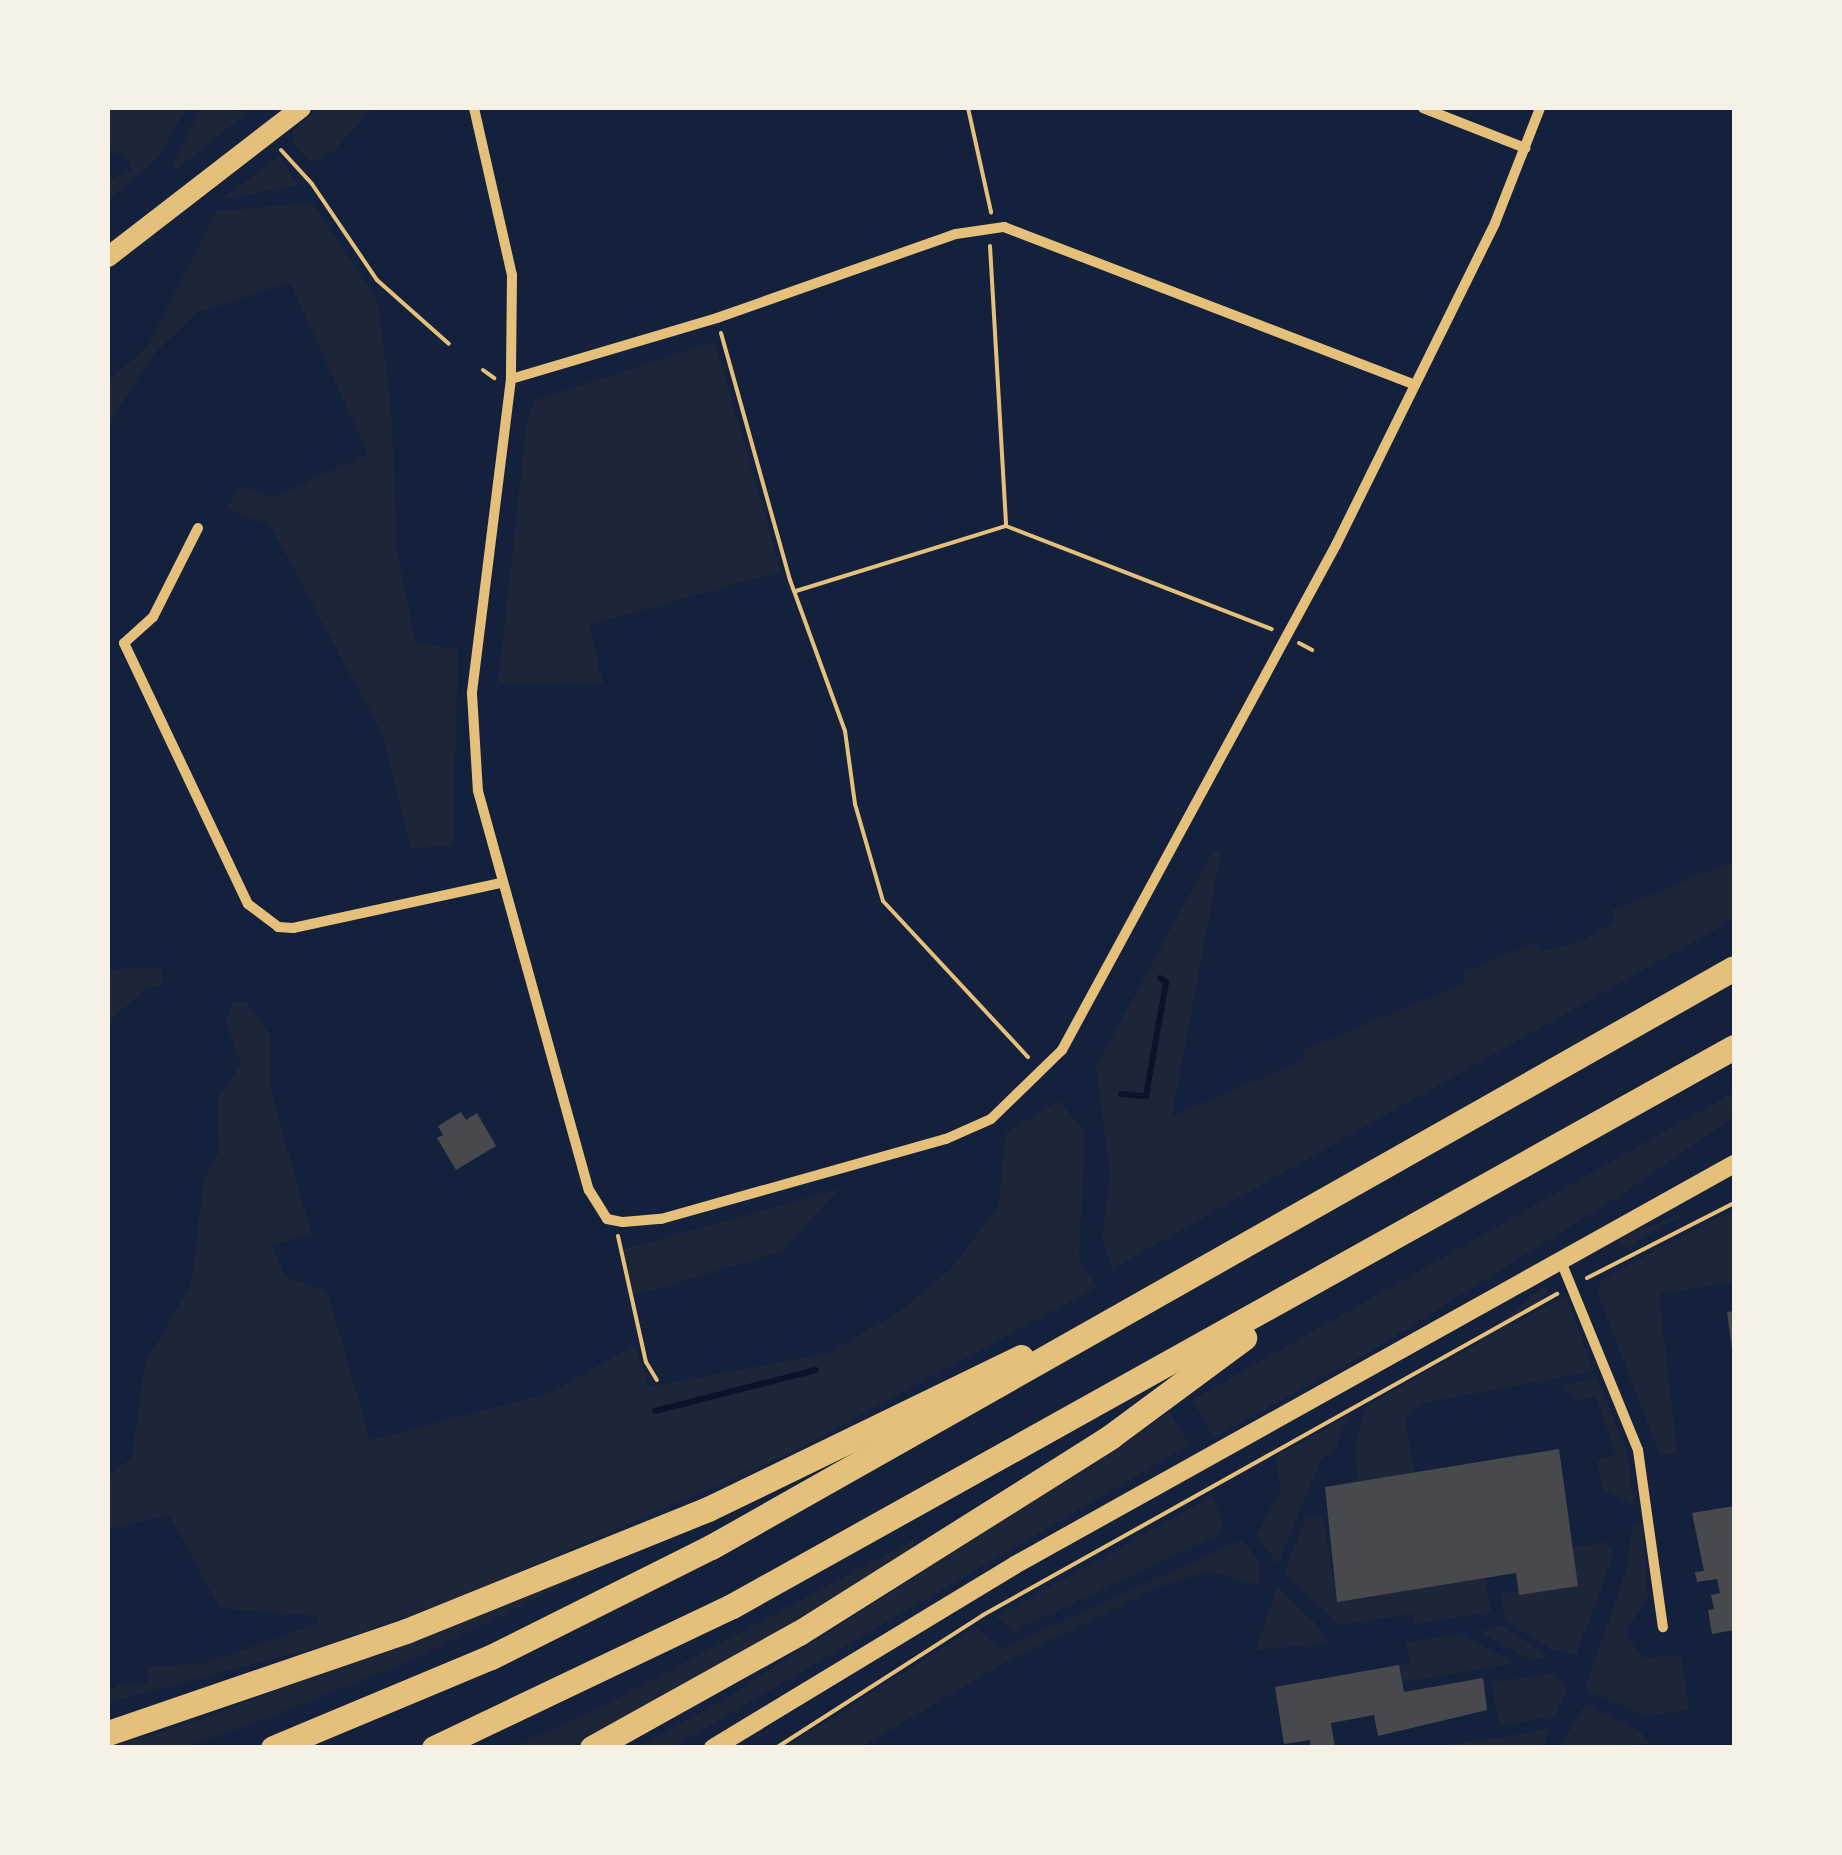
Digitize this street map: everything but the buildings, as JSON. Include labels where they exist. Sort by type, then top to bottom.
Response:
[{"type":"highway","points":[[273,1748],[491,1657],[712,1547],[1734,968]]},
{"type":"highway","points":[[434,1748],[732,1606],[1734,1047]]},
{"type":"highway","points":[[592,1748],[798,1633],[1110,1436],[1332,1272]]},
{"type":"highway","points":[[108,1733],[406,1631],[708,1508],[1139,1302]]},
{"type":"main road","points":[[108,273],[114,253],[301,108]]},
{"type":"street","points":[[474,108],[512,275],[511,379],[472,694],[478,791],[589,1190],[607,1220],[623,1222],[662,1219],[946,1139],[991,1119],[1062,1050],[1288,637],[1414,384],[1540,108]]},
{"type":"street","points":[[1423,108],[1525,148]]},
{"type":"street","points":[[511,379],[717,318],[990,228],[1015,229],[1414,384]]},
{"type":"street","points":[[198,528],[153,617],[124,644],[248,904],[278,927],[294,928],[501,883]]},
{"type":"street","points":[[713,1748],[1015,1565],[1559,1258],[1734,1164]]},
{"type":"street","points":[[1559,1258],[1638,1450],[1663,1627]]},
{"type":"path","points":[[968,108],[990,228],[1006,526]]},
{"type":"path","points":[[281,150],[312,184],[377,280],[450,344]]},
{"type":"path","points":[[717,318],[796,591],[845,731],[856,804],[883,901],[1043,1070]]},
{"type":"path","points":[[796,591],[1006,526],[1288,637],[1312,650]]},
{"type":"path","points":[[991,532],[992,542]]},
{"type":"path","points":[[1587,1278],[1734,1203]]},
{"type":"path","points":[[623,1222],[616,1244],[657,1380]]},
{"type":"path","points":[[776,1748],[1016,1596],[1562,1291]]},
{"type":"shaded area","points":[[108,108],[187,108],[157,159],[108,200],[108,181],[132,169],[126,157],[108,150]]},
{"type":"shaded area","points":[[201,108],[248,112],[176,170],[173,164]]},
{"type":"shaded area","points":[[318,108],[372,108],[334,151],[311,163],[294,144],[292,132]]},
{"type":"shaded area","points":[[279,156],[298,185],[221,200],[271,162]]},
{"type":"shaded area","points":[[312,203],[378,302],[391,405],[397,553],[416,643],[458,649],[453,846],[411,848],[383,735],[270,525],[227,508],[240,487],[274,497],[368,454],[290,282],[196,313],[152,356],[108,425],[108,381],[148,346],[216,211]]},
{"type":"shaded area","points":[[715,342],[781,571],[589,625],[603,684],[498,683],[527,420],[535,400]]},
{"type":"shaded area","points":[[1212,853],[1221,853],[1172,1116],[1305,1060],[1302,1051],[1465,983],[1462,973],[1537,942],[1542,951],[1579,943],[1615,921],[1611,911],[1734,861],[1734,919],[1112,1269],[1102,1237],[1110,1174],[1096,1067]]},
{"type":"shaded area","points":[[161,968],[163,984],[147,988],[108,1022],[108,972]]},
{"type":"shaded area","points":[[246,1001],[270,1035],[270,1087],[311,1233],[271,1246],[286,1277],[327,1291],[370,1440],[548,1394],[635,1345],[649,1387],[829,1353],[900,1311],[950,1270],[998,1207],[1006,1133],[1058,1101],[1085,1130],[1079,1259],[1097,1287],[794,1451],[469,1594],[320,1647],[108,1702],[108,1692],[118,1685],[149,1683],[146,1667],[207,1663],[316,1624],[318,1616],[220,1608],[169,1515],[108,1529],[108,1477],[132,1457],[145,1363],[191,1285],[204,1179],[219,1152],[218,1098],[241,1064],[226,1022],[232,1003]]},
{"type":"shaded area","points":[[1734,1092],[1734,1117],[1621,1195],[1371,1351],[1213,1437],[1192,1400]]},
{"type":"shaded area","points":[[839,1189],[782,1251],[635,1295],[622,1250]]},
{"type":"shaded area","points":[[1734,1209],[1733,1282],[1659,1294],[1677,1452],[1660,1455],[1598,1294],[1601,1280]]},
{"type":"shaded area","points":[[1690,1211],[1626,1248],[1617,1238]]},
{"type":"shaded area","points":[[1544,1286],[1549,1292],[1485,1346],[1480,1340]]},
{"type":"shaded area","points":[[1566,1295],[1593,1371],[1423,1403],[1405,1417],[1414,1473],[1358,1482],[1355,1446],[1366,1406]]},
{"type":"shaded area","points":[[1597,1378],[1627,1451],[1634,1505],[1602,1489],[1597,1460],[1616,1454],[1596,1396],[1575,1401],[1563,1385]]},
{"type":"shaded area","points":[[1170,1412],[1189,1445],[673,1747],[636,1748],[730,1696]]},
{"type":"shaded area","points":[[1348,1416],[1334,1452],[1321,1459],[1278,1564],[1256,1536],[1281,1489],[1275,1457]]},
{"type":"shaded area","points":[[1212,1496],[1224,1524],[1216,1536],[1014,1631],[996,1617]]},
{"type":"shaded area","points":[[1323,1516],[1337,1602],[1485,1578],[1491,1612],[1415,1624],[1412,1614],[1339,1625],[1284,1572],[1306,1518]]},
{"type":"shaded area","points":[[1642,1523],[1648,1599],[1629,1625],[1628,1638],[1643,1658],[1681,1655],[1689,1710],[1646,1716],[1585,1689],[1627,1567],[1632,1526]]},
{"type":"shaded area","points":[[917,1538],[911,1548],[801,1621],[646,1713],[580,1747],[512,1748],[605,1705]]},
{"type":"shaded area","points":[[1242,1540],[1259,1561],[1259,1585],[1206,1571],[1154,1589],[1006,1662],[861,1747],[786,1747],[976,1627],[1001,1649]]},
{"type":"shaded area","points":[[1606,1542],[1614,1554],[1576,1655],[1551,1649],[1505,1621],[1501,1593],[1577,1586],[1572,1548]]},
{"type":"shaded area","points":[[618,1558],[412,1660],[241,1728],[183,1747],[108,1748],[199,1720]]},
{"type":"shaded area","points":[[1277,1586],[1316,1624],[1329,1643],[1256,1650]]},
{"type":"shaded area","points":[[1501,1625],[1547,1658],[1530,1660],[1480,1632]]},
{"type":"shaded area","points":[[1460,1634],[1516,1663],[1402,1682],[1399,1665],[1410,1663],[1406,1642]]},
{"type":"shaded area","points":[[1553,1674],[1568,1687],[1555,1716],[1500,1726],[1491,1682]]},
{"type":"shaded area","points":[[1585,1704],[1640,1731],[1650,1744],[1560,1747]]},
{"type":"shaded area","points":[[1549,1729],[1543,1747],[1434,1747],[1502,1737]]},
{"type":"waterway","points":[[1121,1094],[1146,1096],[1166,982],[1160,978]]},
{"type":"waterway","points":[[655,1411],[816,1370]]}]
